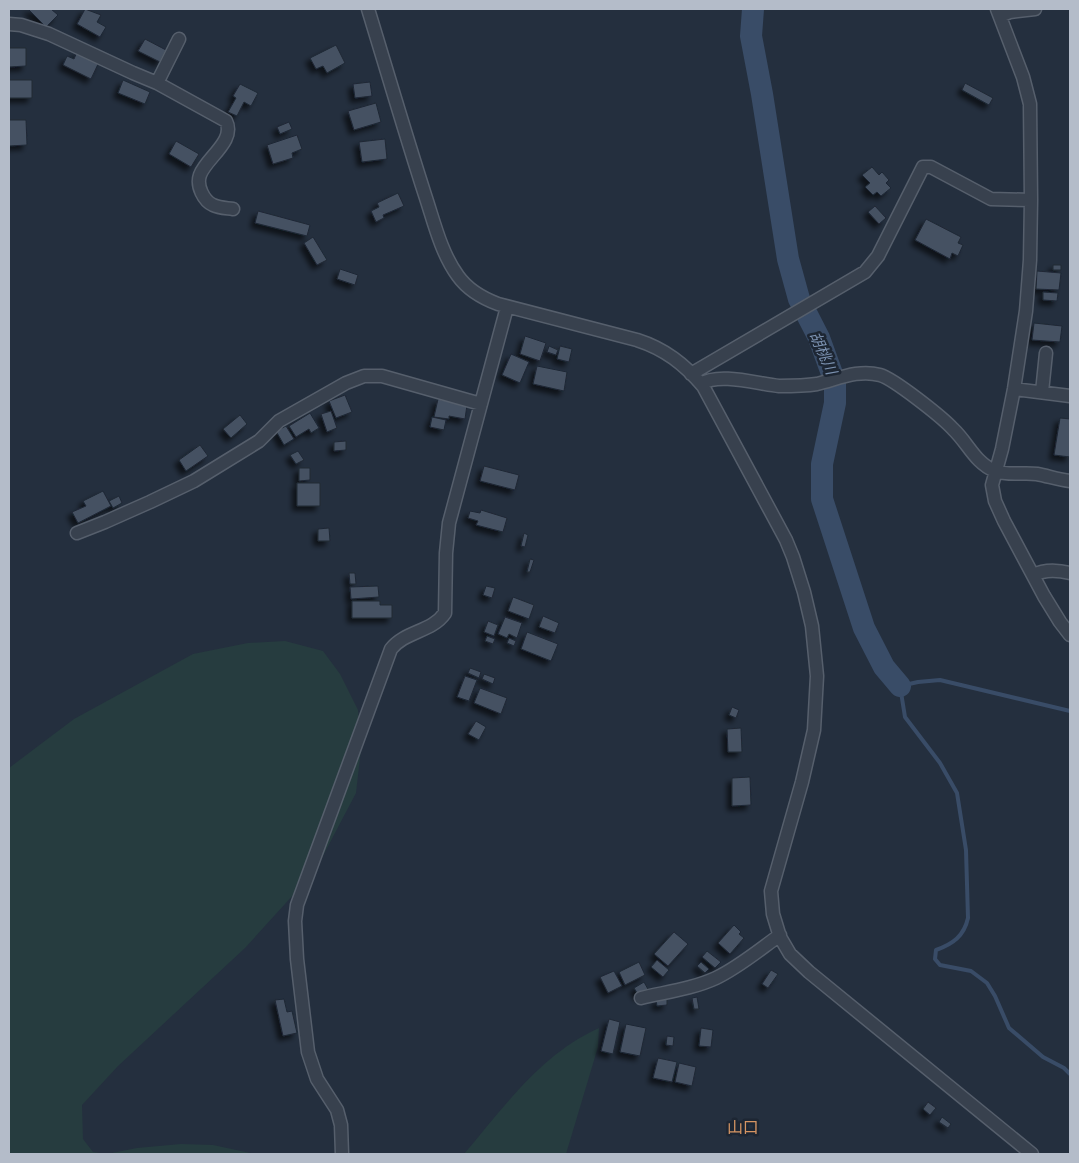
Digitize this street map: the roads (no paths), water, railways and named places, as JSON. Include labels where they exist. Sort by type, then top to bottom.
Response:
[{"type":"street","points":[[368,9],[444,253],[465,285],[484,299],[653,345],[672,356],[701,384],[793,557],[804,592],[814,641],[817,676],[814,730],[800,791],[771,891],[773,914],[780,935],[790,954],[809,972],[1032,1154]]},
{"type":"street","points":[[1035,9],[998,12],[1023,77],[1030,104],[1032,200],[1026,311],[1014,389],[992,485],[995,501],[1004,521],[1053,611],[1070,635]]},
{"type":"street","points":[[9,24],[21,25],[49,34],[158,83],[226,121],[228,135],[200,175],[200,186],[204,198],[212,205],[233,209]]},
{"type":"street","points":[[158,83],[179,39]]},
{"type":"street","points":[[692,374],[864,272],[878,256],[923,167],[931,166],[991,199],[1032,200]]},
{"type":"street","points":[[342,1154],[340,1118],[317,1079],[308,1052],[297,959],[295,921],[297,905],[391,649],[403,639],[433,625],[441,619],[445,612],[446,552],[449,523],[506,306]]},
{"type":"street","points":[[1042,392],[1046,353]]},
{"type":"street","points":[[701,384],[706,381],[721,379],[767,385],[801,386],[854,374],[871,373],[895,383],[947,423],[954,429],[976,458],[996,472],[1037,474],[1070,481]]},
{"type":"street","points":[[77,533],[150,502],[194,480],[259,441],[279,421],[354,379],[375,375],[382,376],[480,404]]},
{"type":"street","points":[[1014,389],[1070,396]]},
{"type":"street","points":[[1033,575],[1050,571],[1070,573]]},
{"type":"street","points":[[641,998],[715,979],[739,965],[780,935]]},
{"type":"waterway","name":"胡桃川","points":[[753,9],[751,36],[788,259],[799,299],[819,338],[835,382],[835,403],[822,464],[822,499],[864,628],[884,667],[900,686]]},
{"type":"waterway","points":[[1070,711],[940,680],[900,686],[905,717],[940,763],[957,793],[966,850],[968,918],[961,934],[948,945],[936,950],[935,959],[940,965],[971,971],[987,983],[1009,1028],[1043,1057],[1064,1068],[1070,1074]]},
{"type":"district","name":"山口","points":[[743,1127]]}]
